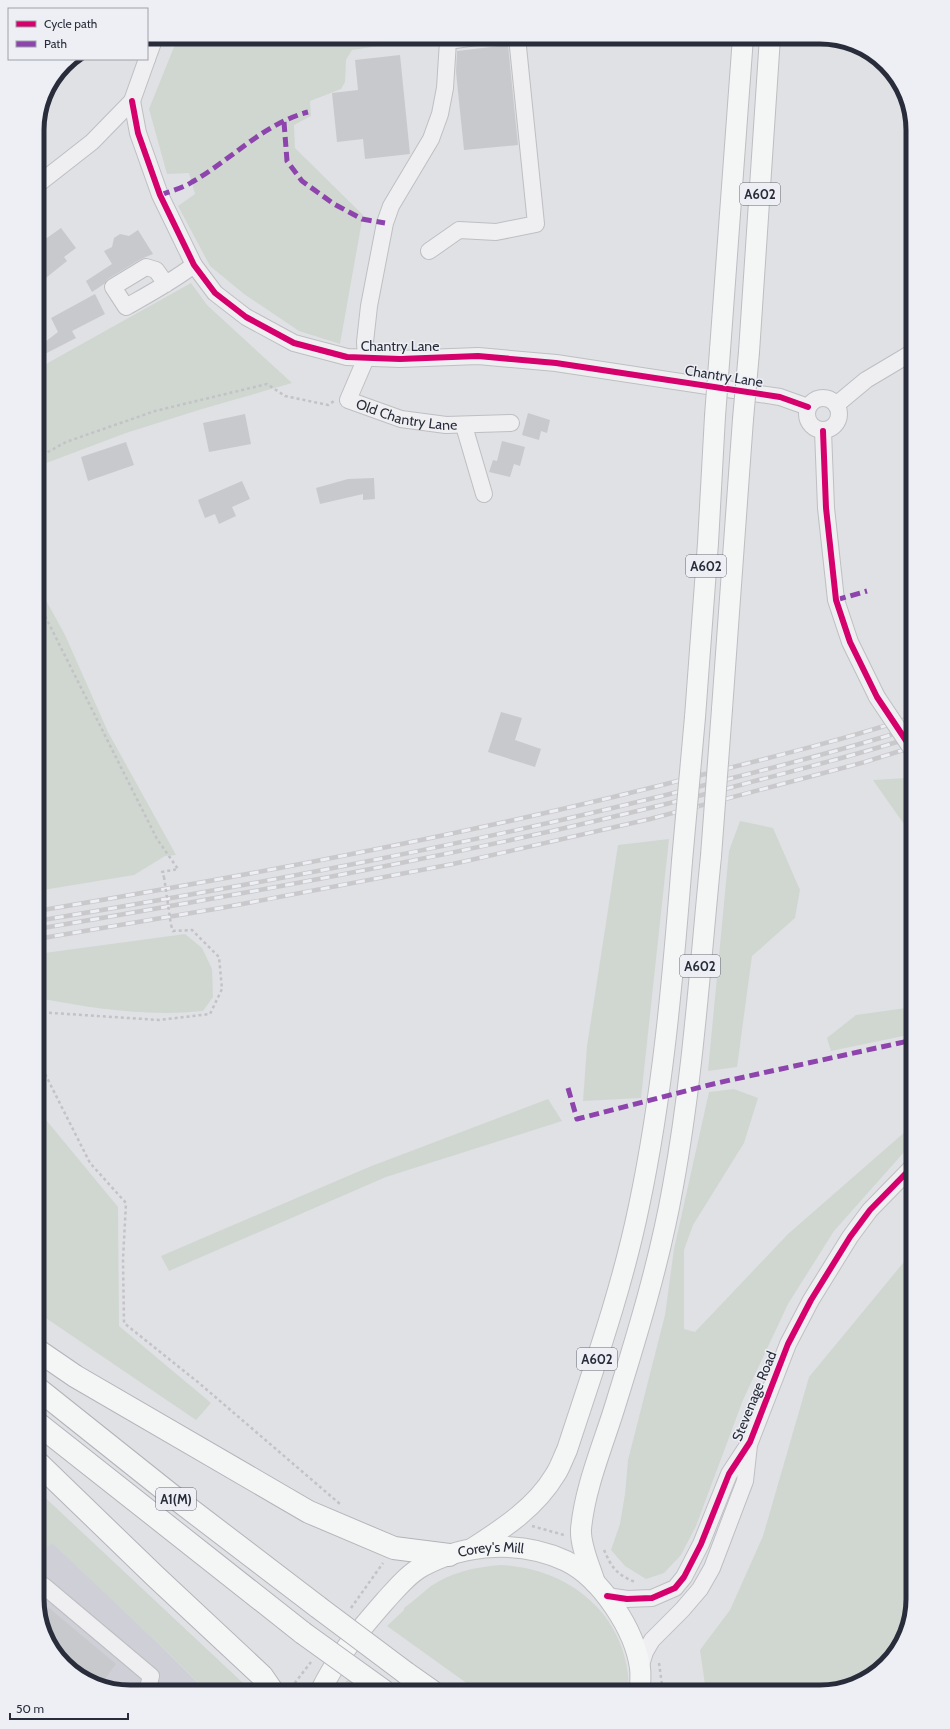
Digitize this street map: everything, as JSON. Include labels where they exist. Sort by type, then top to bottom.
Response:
[{"type":"highway","points":[[44,1355],[75,1376],[309,1512],[394,1548],[449,1555]]},
{"type":"highway","name":"A1(M)","points":[[44,1394],[170,1494],[423,1685]]},
{"type":"highway","name":"A1(M)","points":[[44,1429],[303,1633],[375,1685]]},
{"type":"highway","points":[[44,1469],[156,1578],[262,1676],[268,1685]]},
{"type":"main road","name":"A602","points":[[473,1548],[513,1521],[537,1499],[556,1475],[567,1450],[623,1276],[654,1132],[673,968],[695,716],[742,44]]},
{"type":"main road","name":"A602","points":[[601,1589],[582,1539],[584,1513],[589,1490],[649,1292],[673,1187],[689,1076],[711,856],[749,352],[770,44]]},
{"type":"main road","name":"Corey's Mill","points":[[324,1685],[348,1644],[401,1584],[422,1567],[449,1555],[473,1548],[507,1547],[552,1556],[567,1562],[601,1589],[625,1625],[635,1649],[640,1668],[640,1685]]},
{"type":"street","points":[[148,56],[152,44]]},
{"type":"street","points":[[366,358],[365,342],[369,306],[386,223],[391,206],[431,140],[440,114],[445,88],[448,44]]},
{"type":"street","points":[[429,251],[459,230],[496,232],[536,224],[518,44]]},
{"type":"street","points":[[44,180],[92,142],[132,101],[147,60]]},
{"type":"street","name":"Chantry Lane","points":[[132,101],[138,133],[160,194],[194,265],[215,293],[253,320],[294,343],[347,358],[478,356],[556,363],[780,397],[808,407]]},
{"type":"street","points":[[166,284],[194,265]]},
{"type":"street","points":[[836,405],[866,380],[906,356]]},
{"type":"street","name":"Old Chantry Lane","points":[[366,358],[348,400],[401,419],[464,426]]},
{"type":"street","points":[[822,398],[832,401],[836,405],[839,415],[838,420],[832,428],[823,431],[812,427],[809,423],[806,412],[808,407],[816,399],[822,398]]},
{"type":"street","points":[[484,494],[464,426],[511,423]]},
{"type":"street","points":[[823,431],[826,508],[836,600],[850,642],[877,698],[906,741]]},
{"type":"street","name":"Stevenage Road","points":[[601,1589],[643,1600],[652,1598],[675,1588],[693,1563],[729,1474],[750,1442],[788,1344],[811,1300],[850,1237],[870,1210],[906,1173]]},
{"type":"street","name":"Stevenage Road","points":[[640,1668],[645,1652],[652,1640],[682,1610],[700,1589],[712,1568],[721,1548],[745,1480],[750,1442]]},
{"type":"street","points":[[44,1586],[151,1676],[149,1685]]},
{"type":"path","points":[[44,454],[66,442],[155,411],[267,384],[285,396],[328,406]]},
{"type":"path","points":[[44,614],[157,839],[178,869],[162,872],[164,876],[173,931],[192,930],[219,957],[222,989],[210,1014],[159,1020],[44,1012]]},
{"type":"path","points":[[44,1072],[90,1163],[126,1203],[123,1259],[124,1323],[199,1383],[344,1506]]},
{"type":"shaded area","points":[[175,44],[392,44],[352,50],[346,60],[345,82],[341,89],[310,101],[311,116],[294,125],[295,148],[363,215],[340,344],[299,331],[244,294],[210,266],[178,206],[195,194],[189,173],[167,174],[149,109]]},
{"type":"shaded area","points":[[191,283],[207,305],[292,383],[126,433],[44,464],[44,365]]},
{"type":"shaded area","points":[[44,597],[65,635],[108,732],[176,855],[165,856],[134,875],[44,890]]},
{"type":"shaded area","points":[[906,778],[906,827],[873,780]]},
{"type":"shaded area","points":[[740,821],[773,828],[800,890],[795,918],[752,956],[737,1067],[708,1071],[729,851]]},
{"type":"shaded area","points":[[669,839],[641,1098],[583,1101],[587,1046],[618,845]]},
{"type":"shaded area","points":[[185,934],[202,948],[212,969],[213,997],[203,1011],[182,1013],[140,1012],[99,1008],[44,999],[44,953]]},
{"type":"shaded area","points":[[906,1008],[906,1035],[831,1051],[827,1038],[856,1015]]},
{"type":"shaded area","points":[[734,1089],[758,1098],[744,1143],[693,1225],[684,1250],[684,1329],[695,1332],[788,1234],[906,1131],[906,1150],[834,1231],[788,1304],[743,1400],[696,1526],[681,1555],[664,1573],[646,1579],[625,1566],[611,1550],[620,1524],[625,1494],[628,1460],[665,1315],[674,1249],[709,1092]]},
{"type":"shaded area","points":[[548,1099],[562,1121],[386,1177],[169,1271],[161,1256],[369,1167]]},
{"type":"shaded area","points":[[44,1117],[118,1207],[119,1326],[211,1403],[196,1420],[44,1317]]},
{"type":"shaded area","points":[[906,1259],[906,1599],[901,1627],[891,1647],[881,1660],[863,1673],[848,1680],[825,1685],[705,1685],[700,1650],[730,1610],[763,1536],[809,1377]]},
{"type":"shaded area","points":[[44,1497],[245,1685],[200,1685],[52,1543],[44,1550]]},
{"type":"shaded area","points":[[52,1542],[200,1685],[125,1685],[102,1680],[92,1676],[73,1664],[65,1656],[56,1642],[46,1616],[44,1604],[44,1549]]},
{"type":"shaded area","points":[[500,1565],[526,1568],[550,1576],[572,1587],[592,1602],[607,1620],[619,1641],[627,1665],[628,1685],[469,1685],[387,1626],[404,1610],[404,1608],[439,1581],[464,1571]]},
{"type":"shaded area","points":[[348,1679],[356,1685],[343,1685]]},
{"type":"building","points":[[508,45],[518,145],[464,150],[456,72],[457,51]]},
{"type":"building","points":[[400,55],[410,154],[365,159],[363,139],[337,142],[332,93],[358,90],[355,60]]},
{"type":"building","points":[[61,228],[76,248],[64,257],[67,261],[44,279],[44,240]]},
{"type":"building","points":[[138,230],[153,254],[141,259],[108,279],[104,284],[92,292],[86,281],[112,264],[104,251],[112,247],[114,238],[120,234],[129,236]]},
{"type":"building","points":[[95,294],[105,314],[72,331],[76,338],[44,354],[44,343],[58,332],[51,318]]},
{"type":"building","points":[[528,413],[550,420],[547,433],[541,431],[539,440],[522,435]]},
{"type":"building","points":[[245,414],[251,444],[209,452],[203,423]]},
{"type":"building","points":[[502,441],[525,447],[520,466],[514,464],[510,477],[489,472],[493,460],[497,461]]},
{"type":"building","points":[[126,442],[134,465],[88,481],[81,457]]},
{"type":"building","points":[[374,478],[375,499],[363,500],[363,494],[320,504],[316,488],[348,479]]},
{"type":"building","points":[[242,481],[250,499],[232,507],[236,516],[219,524],[215,514],[205,518],[198,500]]},
{"type":"building","points":[[501,712],[522,718],[515,740],[541,749],[535,767],[488,752]]},
{"type":"building","points":[[44,1604],[116,1664],[104,1680],[92,1676],[73,1664],[65,1656],[51,1632]]},
{"type":"railway","points":[[44,910],[206,882],[374,850],[542,814],[786,754],[906,719]]},
{"type":"railway","points":[[44,920],[207,892],[376,860],[545,824],[788,764],[906,730]]},
{"type":"railway","points":[[44,928],[303,882],[480,847],[569,827],[744,784],[828,762],[906,739]]},
{"type":"railway","points":[[44,938],[221,908],[453,864],[650,819],[865,762],[906,749]]},
{"type":"marked path","points":[[160,195],[188,184],[276,125],[308,112]]},
{"type":"marked path","points":[[284,122],[287,161],[302,181],[334,204],[362,219],[385,223]]},
{"type":"marked path","points":[[836,600],[867,591]]},
{"type":"marked path","points":[[568,1088],[577,1119],[717,1083],[906,1042]]},
{"type":"cycle path","points":[[132,101],[138,133],[160,195],[194,265],[215,293],[246,317],[294,343],[347,357],[400,359],[478,356],[556,363],[780,397],[808,407]]},
{"type":"cycle path","points":[[823,431],[826,508],[836,600],[850,642],[877,697],[906,740]]},
{"type":"cycle path","points":[[607,1596],[627,1599],[652,1598],[675,1588],[684,1577],[701,1544],[729,1474],[750,1442],[788,1344],[811,1300],[850,1237],[870,1210],[906,1173]]}]
